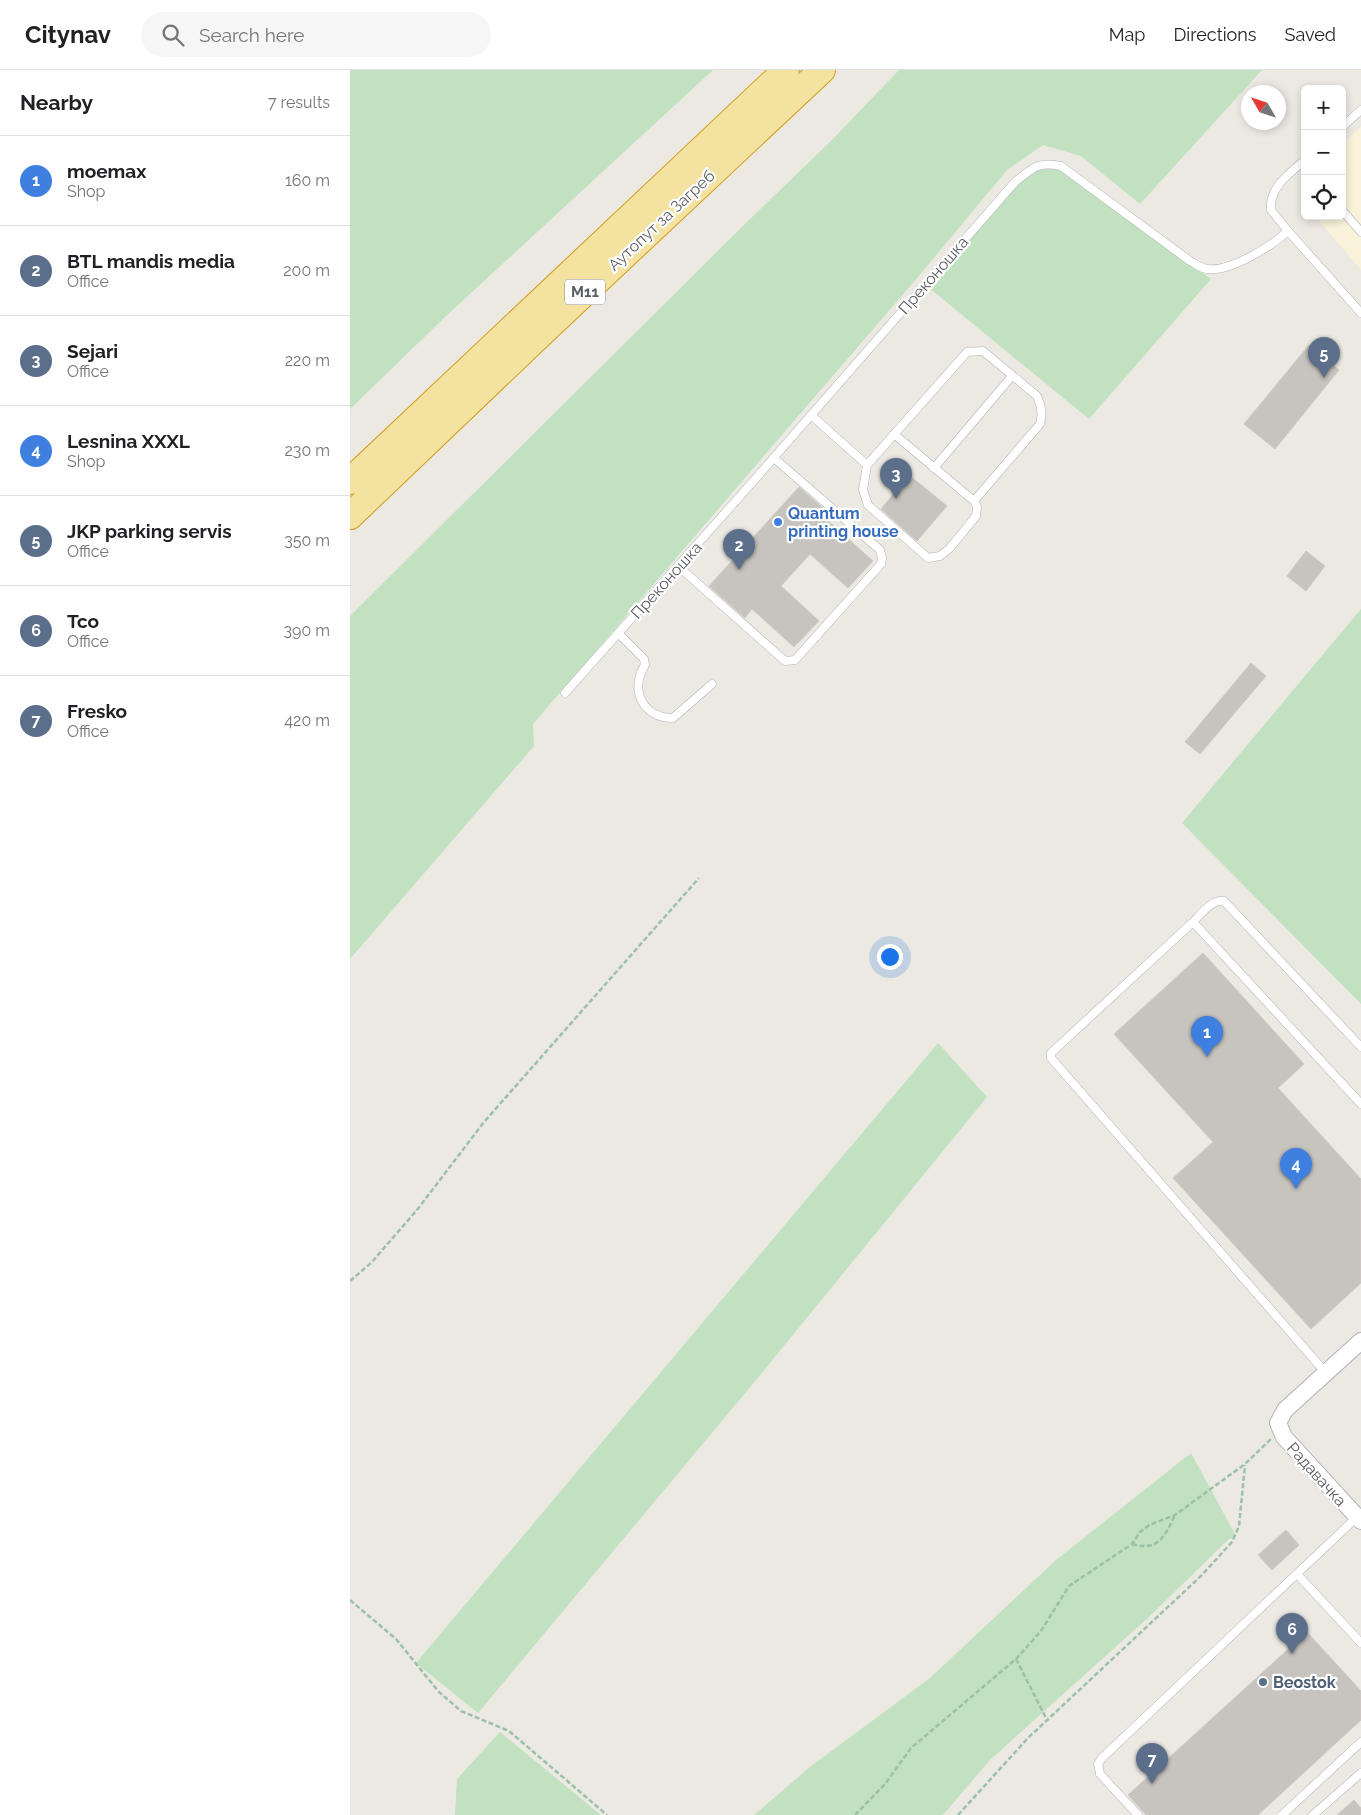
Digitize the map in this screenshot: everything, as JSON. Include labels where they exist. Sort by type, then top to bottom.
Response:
[{"type":"highway","name":"Аутопут за Загреб","points":[[350,481],[786,70]]},
{"type":"highway","name":"Аутопут за Загреб","points":[[350,516],[822,70]]},
{"type":"street","points":[[1279,1426],[1285,1410],[1361,1341]]},
{"type":"street","name":"Радавачка","points":[[1279,1426],[1284,1437],[1359,1519]]},
{"type":"lane","points":[[1346,123],[1361,110]]},
{"type":"lane","name":"Преконошка","points":[[565,692],[774,458],[1015,182],[1031,169],[1046,163],[1061,166],[1201,268],[1209,270],[1224,267],[1253,256],[1278,241],[1288,231]]},
{"type":"lane","points":[[1301,164],[1281,181],[1272,196],[1272,210],[1288,231],[1361,313]]},
{"type":"lane","points":[[1346,215],[1361,232]]},
{"type":"lane","points":[[894,434],[974,501],[977,506],[976,516],[950,548],[940,556],[928,558],[868,505],[864,490],[867,464],[967,352],[983,351],[1037,396],[1041,406],[1042,416],[1040,424],[974,501]]},
{"type":"lane","points":[[934,468],[1012,376]]},
{"type":"lane","points":[[811,415],[867,464]]},
{"type":"lane","points":[[678,566],[785,661],[790,662],[795,660],[881,564],[880,550],[774,458]]},
{"type":"lane","points":[[618,633],[644,659],[645,665],[640,673],[638,688],[641,701],[654,714],[663,718],[673,718],[712,684]]},
{"type":"lane","points":[[1326,1373],[1051,1058],[1051,1053],[1219,900],[1224,901],[1361,1047]]},
{"type":"lane","points":[[1193,922],[1361,1104]]},
{"type":"lane","points":[[1138,1815],[1100,1774],[1098,1764],[1102,1758],[1297,1574],[1359,1519]]},
{"type":"lane","points":[[1297,1574],[1361,1643]]},
{"type":"lane","points":[[1282,1815],[1361,1742]]},
{"type":"lane","points":[[1313,1815],[1361,1773]]},
{"type":"path","points":[[350,1281],[371,1263],[412,1217],[484,1122],[699,878]]},
{"type":"path","points":[[855,1815],[885,1784],[911,1748],[1016,1659],[1041,1631],[1069,1586],[1132,1544],[1140,1532],[1150,1525],[1175,1515],[1245,1464],[1279,1426]]},
{"type":"path","points":[[958,1815],[1047,1720],[1201,1576],[1232,1542],[1239,1526],[1245,1464]]},
{"type":"path","points":[[1132,1544],[1143,1548],[1154,1544],[1164,1537],[1175,1515]]},
{"type":"path","points":[[350,1600],[396,1639],[439,1692],[461,1711],[509,1731],[608,1815]]},
{"type":"path","points":[[1016,1659],[1047,1720]]},
{"type":"shaded area","points":[[1361,127],[1361,270],[1318,220],[1346,220],[1346,140]]},
{"type":"green space","points":[[350,70],[713,70],[445,317],[350,409]]},
{"type":"green space","points":[[899,70],[1262,70],[1248,85],[1241,85],[1241,93],[1140,204],[1081,156],[1043,145],[1007,170],[918,277],[533,724],[534,746],[350,959],[350,616],[832,140]]},
{"type":"green space","points":[[1061,166],[1211,279],[1089,419],[933,291],[923,286],[1031,169]]},
{"type":"green space","points":[[1361,609],[1361,1004],[1182,823]]},
{"type":"green space","points":[[938,1043],[987,1097],[761,1374],[478,1713],[416,1663]]},
{"type":"green space","points":[[1191,1453],[1236,1536],[1229,1539],[1150,1616],[990,1760],[943,1815],[754,1815],[810,1767],[930,1678],[1056,1560]]},
{"type":"green space","points":[[500,1732],[601,1815],[455,1815],[457,1779]]},
{"type":"building","points":[[1309,345],[1339,370],[1275,449],[1244,424]]},
{"type":"building","points":[[909,475],[947,506],[917,541],[881,509]]},
{"type":"building","points":[[799,487],[831,515],[827,520],[873,561],[848,588],[810,554],[781,586],[819,621],[794,647],[752,609],[745,618],[709,586]]},
{"type":"building","points":[[1306,551],[1325,566],[1306,591],[1287,576]]},
{"type":"building","points":[[1251,663],[1266,676],[1200,754],[1185,742]]},
{"type":"building","points":[[1203,953],[1304,1064],[1278,1088],[1361,1179],[1361,1283],[1311,1329],[1173,1178],[1213,1142],[1114,1034]]},
{"type":"building","points":[[1286,1530],[1299,1545],[1272,1570],[1258,1555]]},
{"type":"building","points":[[1307,1632],[1361,1691],[1361,1720],[1258,1815],[1146,1815],[1128,1795]]},
{"type":"building","points":[[1354,1800],[1361,1808],[1361,1815],[1337,1815]]},
{"type":"place","name":"JKP parking servis","points":[[1324,378]]},
{"type":"place","name":"Sejari","points":[[896,499]]},
{"type":"place","name":"Quantum printing house","points":[[778,522]]},
{"type":"place","name":"BTL mandis media","points":[[739,570]]},
{"type":"place","name":"moemax","points":[[1207,1057]]},
{"type":"place","name":"Lesnina XXXL","points":[[1296,1189]]},
{"type":"place","name":"Tco","points":[[1292,1654]]},
{"type":"place","name":"Beostok","points":[[1263,1682]]},
{"type":"place","name":"Fresko","points":[[1152,1784]]}]
